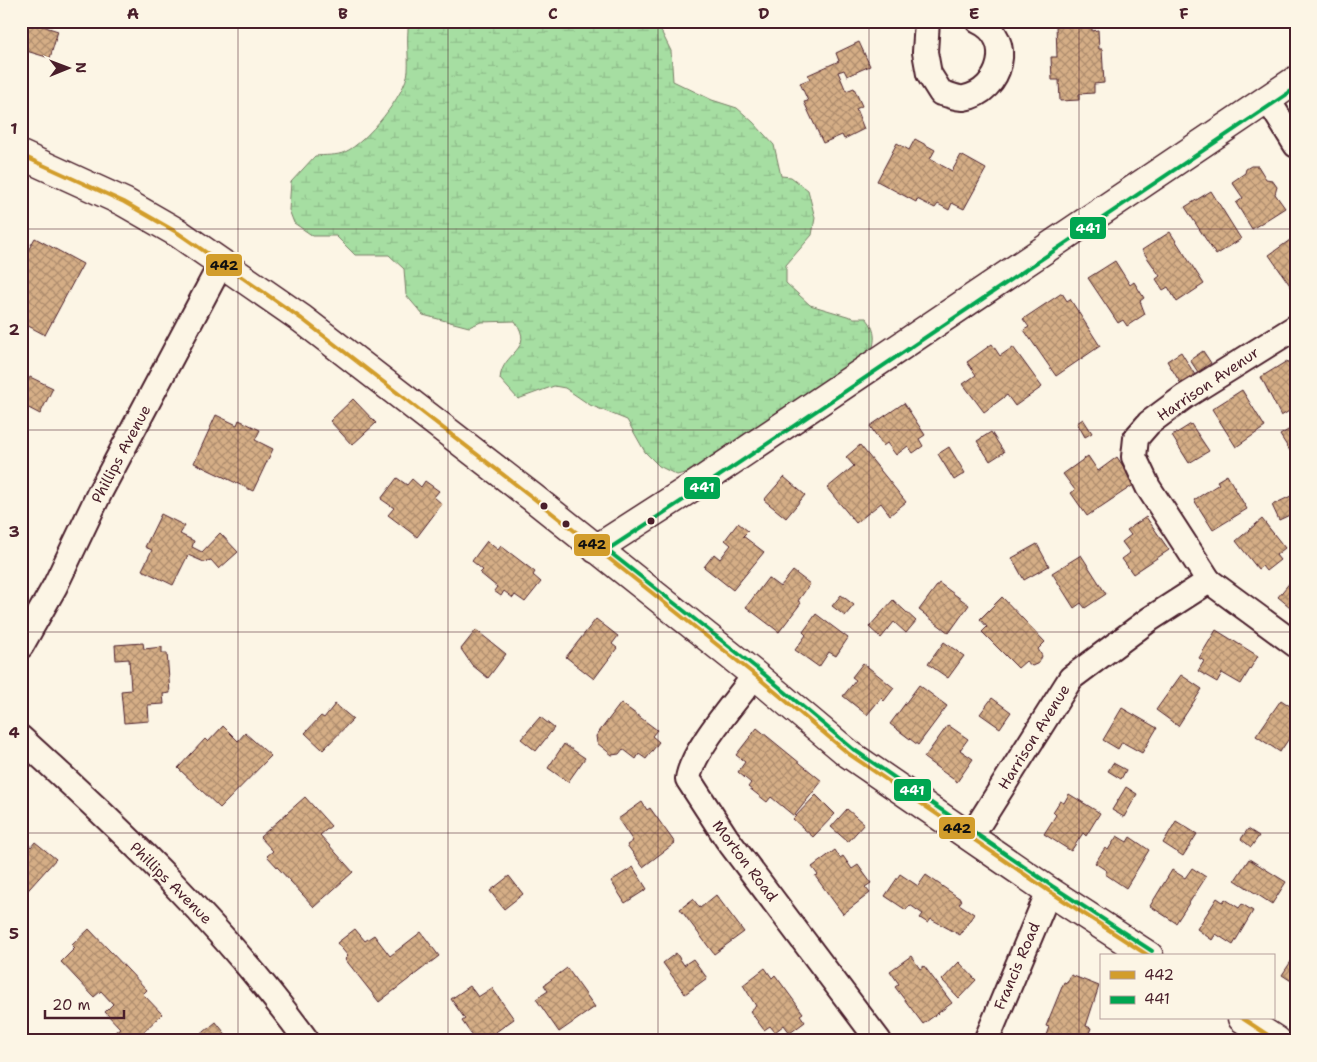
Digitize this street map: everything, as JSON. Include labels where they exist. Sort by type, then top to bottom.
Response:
[{"type":"main road","points":[[596,548],[694,486],[1296,80]]},
{"type":"main road","points":[[21,155],[124,202],[222,262],[302,319],[596,548],[849,754],[970,838],[1146,954]]},
{"type":"street","points":[[927,21],[925,52],[929,74],[941,93],[963,99],[987,88],[1001,65],[999,41],[988,25],[978,21]]},
{"type":"street","points":[[1268,100],[1296,145]]},
{"type":"street","name":"Phillips Avenue","points":[[21,646],[55,586],[100,492],[222,262]]},
{"type":"street","name":"Harrison Avenur","points":[[1209,581],[1148,487],[1134,457],[1136,438],[1149,423],[1184,397],[1296,327]]},
{"type":"street","points":[[1209,581],[1296,645]]},
{"type":"street","name":"Harrison Avenue","points":[[970,838],[1071,678],[1150,619],[1209,581]]},
{"type":"street","name":"Morton Road","points":[[755,676],[703,745],[689,767],[688,779],[694,791],[727,839],[879,1041]]},
{"type":"street","name":"Phillips Avenue","points":[[21,738],[102,813],[219,931],[271,992],[307,1041]]},
{"type":"street","name":"Francis Road","points":[[986,1041],[1049,891]]},
{"type":"green space","points":[[409,21],[656,21],[671,51],[673,81],[712,100],[737,108],[774,145],[781,176],[791,177],[808,190],[815,218],[812,235],[786,265],[786,283],[810,305],[854,318],[866,318],[874,335],[874,344],[870,353],[740,443],[692,471],[677,475],[659,466],[645,452],[627,420],[590,405],[565,388],[554,386],[518,399],[500,379],[506,362],[516,351],[522,339],[515,321],[481,322],[469,327],[423,315],[406,295],[404,269],[389,255],[355,255],[336,236],[313,236],[294,223],[289,210],[291,182],[315,156],[338,154],[354,147],[384,117],[393,104],[406,81],[408,71]]},
{"type":"building","points":[[21,21],[33,21],[33,23],[58,31],[50,58],[23,50],[21,55]]},
{"type":"building","points":[[1044,21],[1092,21],[1092,31],[1098,30],[1099,49],[1102,49],[1104,83],[1094,84],[1094,93],[1079,94],[1079,100],[1060,101],[1059,80],[1052,80],[1051,57],[1057,57],[1056,24],[1044,24]]},
{"type":"building","points":[[859,42],[870,66],[847,76],[844,70],[838,72],[846,91],[854,88],[862,106],[856,109],[864,129],[844,139],[842,135],[823,143],[804,102],[808,101],[800,83],[810,79],[808,75],[839,61],[836,53]]},
{"type":"building","points":[[915,139],[935,150],[930,159],[952,171],[961,155],[986,169],[964,209],[952,203],[949,210],[938,204],[935,208],[917,199],[916,202],[877,181],[897,143],[909,150]]},
{"type":"building","points":[[1251,166],[1258,166],[1266,179],[1272,180],[1277,187],[1275,194],[1285,208],[1252,229],[1236,203],[1243,198],[1232,182]]},
{"type":"building","points":[[1211,191],[1241,239],[1216,255],[1185,207]]},
{"type":"building","points":[[1170,232],[1204,284],[1177,302],[1168,287],[1163,290],[1156,279],[1160,276],[1142,250]]},
{"type":"building","points":[[35,238],[83,264],[45,335],[21,322],[21,263]]},
{"type":"building","points":[[1290,240],[1296,248],[1296,294],[1269,255]]},
{"type":"building","points":[[1115,261],[1130,285],[1134,282],[1144,298],[1140,301],[1145,314],[1127,326],[1123,320],[1118,323],[1088,278]]},
{"type":"building","points":[[1062,293],[1067,301],[1070,299],[1100,346],[1056,376],[1024,330],[1029,327],[1023,319]]},
{"type":"building","points":[[992,344],[1000,356],[1013,347],[1042,387],[1015,406],[1007,395],[984,412],[963,384],[976,375],[967,362]]},
{"type":"building","points":[[1203,351],[1211,363],[1198,372],[1190,360]]},
{"type":"building","points":[[1181,352],[1195,375],[1181,384],[1167,361]]},
{"type":"building","points":[[1287,361],[1291,368],[1294,367],[1296,370],[1296,407],[1281,416],[1261,377]]},
{"type":"building","points":[[30,377],[53,388],[40,414],[21,404],[21,393]]},
{"type":"building","points":[[1242,390],[1265,427],[1236,447],[1212,409]]},
{"type":"building","points":[[353,399],[376,423],[352,445],[330,421]]},
{"type":"building","points":[[904,403],[925,435],[919,439],[923,446],[913,453],[908,446],[896,455],[887,443],[883,446],[870,426]]},
{"type":"building","points":[[216,415],[237,425],[239,420],[260,430],[255,440],[273,449],[253,491],[194,463]]},
{"type":"building","points":[[1083,419],[1092,433],[1085,437],[1077,423]]},
{"type":"building","points":[[1191,424],[1209,451],[1189,463],[1172,436]]},
{"type":"building","points":[[1293,427],[1296,431],[1296,452],[1292,454],[1280,435]]},
{"type":"building","points":[[991,432],[1004,452],[990,461],[977,441]]},
{"type":"building","points":[[860,445],[906,502],[890,515],[881,503],[856,523],[827,488],[854,466],[846,457]]},
{"type":"building","points":[[949,447],[965,473],[954,480],[938,454]]},
{"type":"building","points":[[1088,456],[1098,471],[1117,457],[1135,484],[1087,516],[1071,493],[1075,490],[1063,474]]},
{"type":"building","points":[[1227,475],[1247,509],[1213,530],[1194,500],[1219,484],[1217,481]]},
{"type":"building","points":[[784,477],[805,495],[786,518],[764,500]]},
{"type":"building","points":[[397,478],[407,485],[412,479],[421,487],[425,481],[439,491],[434,497],[442,504],[417,537],[388,515],[394,508],[381,499]]},
{"type":"building","points":[[1291,496],[1296,512],[1279,520],[1272,505]]},
{"type":"building","points":[[161,514],[185,526],[180,534],[194,541],[192,547],[202,552],[220,533],[238,552],[219,569],[211,560],[204,562],[188,555],[173,585],[142,570],[152,550],[145,547]]},
{"type":"building","points":[[1146,517],[1169,550],[1133,574],[1122,559],[1130,553],[1122,542],[1131,535],[1127,530]]},
{"type":"building","points":[[1262,519],[1285,548],[1276,555],[1280,560],[1266,571],[1262,566],[1258,569],[1236,541]]},
{"type":"building","points":[[738,523],[748,531],[743,536],[764,552],[733,590],[704,567],[714,554],[720,559],[731,545],[725,540]]},
{"type":"building","points":[[487,541],[498,550],[501,546],[535,572],[533,575],[541,582],[525,602],[515,595],[513,598],[504,591],[501,596],[494,591],[497,587],[480,573],[483,570],[472,561]]},
{"type":"building","points":[[1037,544],[1049,566],[1024,580],[1012,558]]},
{"type":"building","points":[[1081,555],[1106,594],[1085,608],[1081,603],[1074,608],[1052,573]]},
{"type":"building","points":[[793,571],[810,584],[798,601],[801,603],[779,632],[746,607],[768,578],[780,587]]},
{"type":"building","points":[[1296,575],[1296,612],[1278,597]]},
{"type":"building","points":[[939,583],[969,605],[949,633],[919,610]]},
{"type":"building","points":[[841,595],[854,605],[845,616],[832,606]]},
{"type":"building","points":[[1002,597],[1045,642],[1038,649],[1042,656],[1039,663],[1032,666],[1026,661],[1018,668],[982,632],[987,627],[980,619]]},
{"type":"building","points":[[893,600],[916,621],[906,633],[894,622],[881,638],[869,627]]},
{"type":"building","points":[[816,614],[848,638],[836,656],[829,652],[819,667],[795,650],[806,635],[803,632]]},
{"type":"building","points":[[596,619],[618,636],[612,644],[617,648],[594,679],[566,657]]},
{"type":"building","points":[[476,630],[506,654],[488,678],[472,665],[461,649]]},
{"type":"building","points":[[1216,630],[1258,656],[1241,684],[1222,673],[1217,682],[1198,671],[1204,661],[1199,658]]},
{"type":"building","points":[[944,642],[964,656],[948,678],[928,664]]},
{"type":"building","points":[[143,643],[144,649],[162,647],[162,653],[167,653],[170,693],[163,694],[164,704],[148,705],[149,721],[124,723],[121,691],[131,690],[129,659],[116,660],[115,645]]},
{"type":"building","points":[[863,663],[894,688],[884,701],[881,698],[867,715],[843,696],[856,680],[852,677]]},
{"type":"building","points":[[1181,675],[1202,689],[1178,726],[1156,710]]},
{"type":"building","points":[[919,685],[947,706],[918,745],[890,724]]},
{"type":"building","points":[[992,698],[1011,712],[1000,728],[980,714]]},
{"type":"building","points":[[1281,700],[1296,710],[1296,728],[1280,752],[1256,736]]},
{"type":"building","points":[[621,703],[657,730],[652,736],[659,742],[646,759],[639,754],[636,759],[623,749],[619,754],[612,755],[597,743],[596,736]]},
{"type":"building","points":[[335,704],[353,719],[323,750],[305,733],[321,716],[324,718]]},
{"type":"building","points":[[1122,708],[1157,728],[1142,753],[1122,742],[1118,749],[1103,740]]},
{"type":"building","points":[[540,717],[554,728],[536,751],[521,739]]},
{"type":"building","points":[[948,725],[968,739],[960,750],[973,759],[957,782],[924,758]]},
{"type":"building","points":[[223,726],[238,741],[245,733],[271,756],[220,808],[178,768],[205,739],[208,742]]},
{"type":"building","points":[[757,728],[822,781],[794,816],[771,797],[767,802],[748,787],[751,783],[738,772],[745,762],[736,755]]},
{"type":"building","points":[[564,744],[585,758],[568,782],[548,768]]},
{"type":"building","points":[[1113,763],[1126,770],[1121,779],[1108,771]]},
{"type":"building","points":[[1126,787],[1137,794],[1124,817],[1112,810]]},
{"type":"building","points":[[1069,794],[1100,813],[1086,836],[1083,833],[1071,851],[1044,834],[1056,815],[1053,812],[1060,801],[1064,803]]},
{"type":"building","points":[[816,795],[835,814],[813,837],[793,819]]},
{"type":"building","points":[[305,797],[331,826],[320,835],[353,872],[314,907],[267,856],[273,851],[260,837]]},
{"type":"building","points":[[642,802],[647,810],[650,808],[675,843],[643,867],[627,845],[633,841],[618,819]]},
{"type":"building","points":[[847,809],[864,824],[848,842],[831,827]]},
{"type":"building","points":[[1176,821],[1197,834],[1183,856],[1163,843]]},
{"type":"building","points":[[1248,829],[1259,836],[1251,847],[1241,839]]},
{"type":"building","points":[[1117,836],[1127,842],[1130,837],[1149,850],[1126,888],[1105,874],[1107,871],[1095,863],[1105,848],[1108,850]]},
{"type":"building","points":[[24,840],[31,847],[35,842],[56,859],[21,898],[21,841]]},
{"type":"building","points":[[835,850],[840,858],[843,856],[852,869],[858,865],[871,883],[865,887],[870,893],[843,914],[815,876],[818,875],[812,867]]},
{"type":"building","points":[[1249,859],[1286,882],[1272,904],[1235,880]]},
{"type":"building","points":[[633,867],[647,889],[625,903],[611,881]]},
{"type":"building","points":[[1192,868],[1206,877],[1176,923],[1150,906],[1172,870],[1185,878]]},
{"type":"building","points":[[900,874],[918,886],[926,875],[962,900],[959,904],[974,914],[960,935],[931,919],[928,923],[920,918],[923,914],[910,905],[906,910],[885,896]]},
{"type":"building","points":[[509,876],[523,894],[504,909],[490,891]]},
{"type":"building","points":[[716,895],[744,932],[714,954],[680,909],[693,899],[700,908]]},
{"type":"building","points":[[1217,898],[1223,902],[1225,899],[1239,908],[1242,904],[1253,911],[1233,945],[1216,934],[1212,940],[1197,929]]},
{"type":"building","points":[[89,929],[147,990],[143,994],[162,1014],[134,1041],[123,1041],[115,1032],[120,1028],[105,1012],[113,1004],[101,991],[94,997],[61,962],[75,948],[72,945]]},
{"type":"building","points":[[355,929],[365,941],[374,935],[390,956],[421,932],[439,956],[379,1002],[345,959],[348,956],[337,943]]},
{"type":"building","points":[[676,953],[684,965],[693,959],[707,978],[685,994],[663,963]]},
{"type":"building","points":[[1296,954],[1296,984],[1282,975]]},
{"type":"building","points":[[911,956],[920,969],[924,966],[952,1003],[923,1024],[895,987],[899,984],[890,971]]},
{"type":"building","points":[[959,962],[976,980],[959,998],[942,980]]},
{"type":"building","points":[[567,968],[595,1007],[559,1032],[536,999],[548,991],[544,985]]},
{"type":"building","points":[[765,968],[772,978],[775,975],[803,1013],[800,1015],[805,1022],[790,1033],[784,1025],[775,1032],[770,1026],[764,1030],[750,1011],[756,1006],[743,985]]},
{"type":"building","points":[[1071,975],[1099,986],[1086,1026],[1091,1028],[1086,1041],[1077,1038],[1076,1041],[1051,1041],[1045,1038],[1049,1027],[1046,1026],[1064,982],[1067,983]]},
{"type":"building","points":[[470,986],[478,997],[492,988],[514,1019],[493,1034],[498,1041],[476,1041],[462,1021],[465,1019],[451,999]]},
{"type":"building","points":[[216,1022],[231,1041],[193,1041]]},
{"type":"transit line","name":"441","points":[[1152,951],[1052,886],[853,749],[759,670],[607,550],[1296,88]]},
{"type":"transit line","name":"442","points":[[21,155],[124,202],[178,233],[302,319],[532,497],[755,675],[849,754],[1049,891],[1146,954]]},
{"type":"transit line","name":"442","points":[[1245,1020],[1277,1041]]}]
